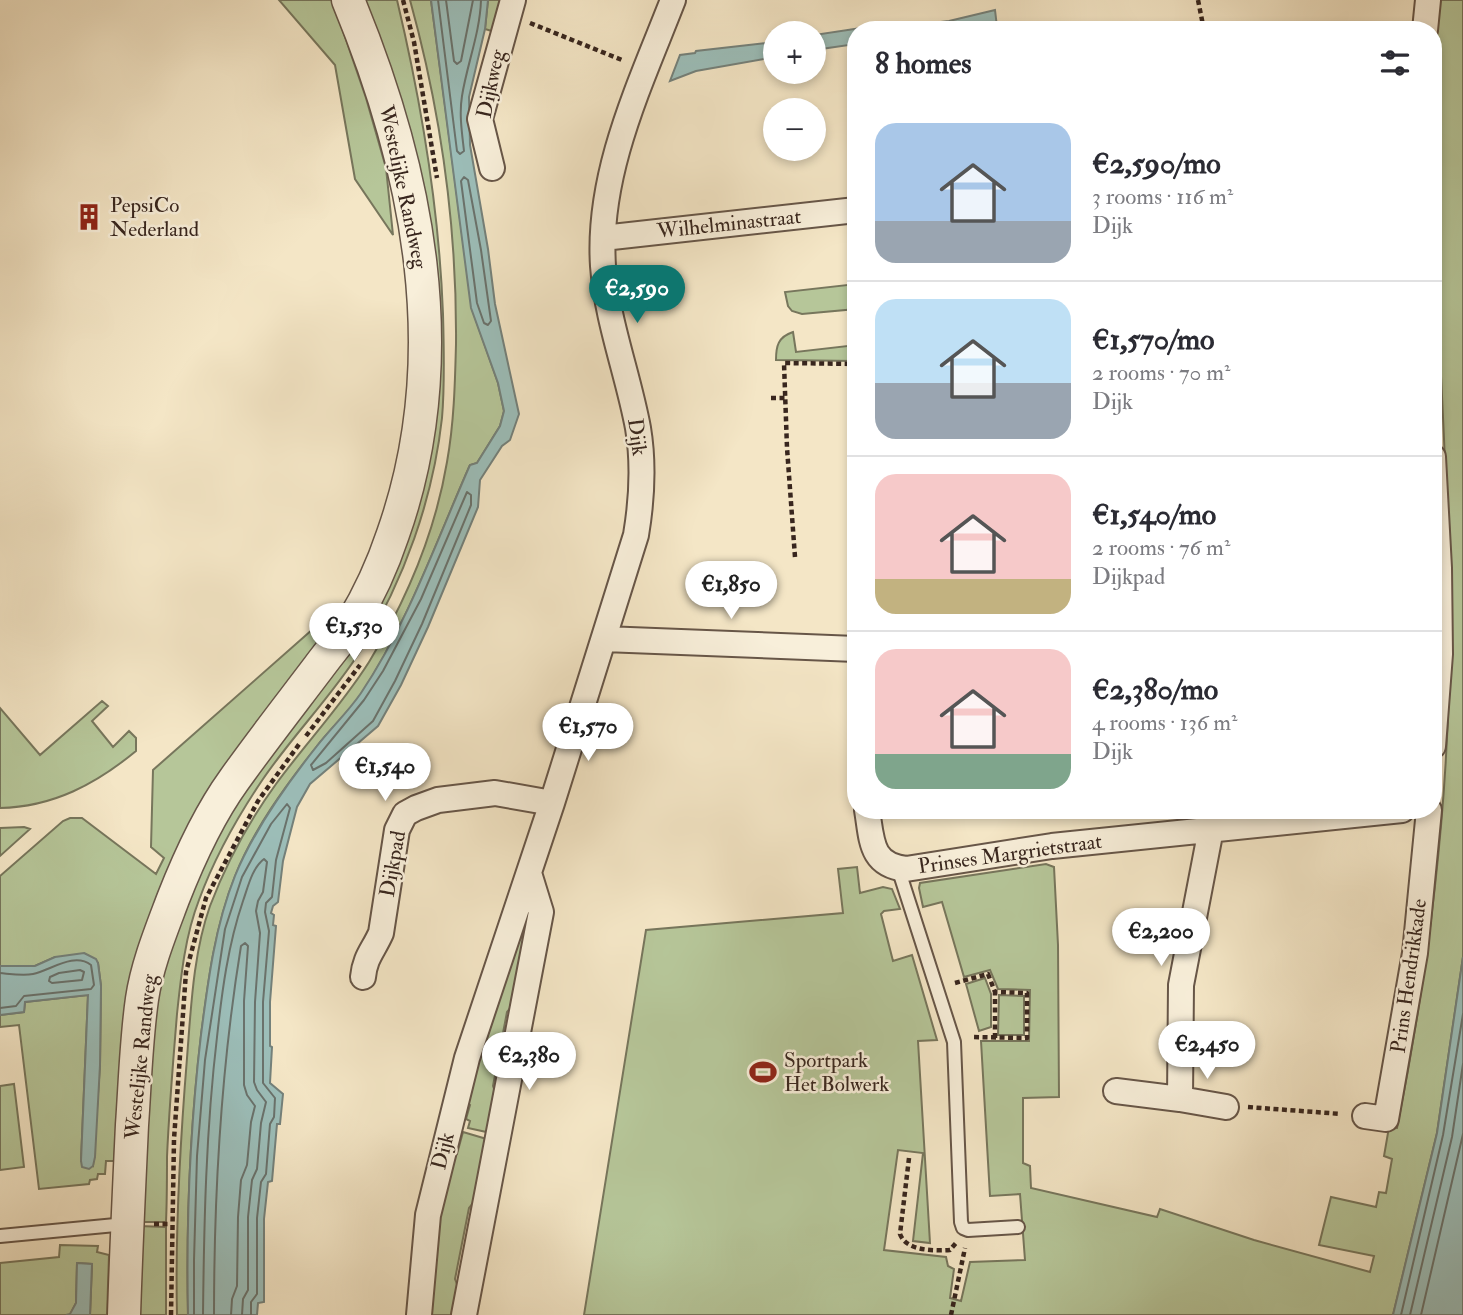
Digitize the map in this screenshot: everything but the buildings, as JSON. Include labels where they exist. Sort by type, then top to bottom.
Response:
[{"type":"street","name":"Westelijke Randweg","points":[[124,1315],[136,1062],[142,998],[174,896],[202,832],[231,783],[352,623],[386,556],[415,460],[423,407],[426,329],[415,224],[382,89],[348,0]]},
{"type":"street","name":"Dijk","points":[[419,1315],[428,1215],[467,1058],[552,803],[636,535],[642,471],[638,429],[611,316],[605,280],[603,238],[607,191],[617,148],[673,0]]},
{"type":"street","points":[[1426,21],[1428,0]]},
{"type":"street","name":"Dijkweg","points":[[492,168],[480,119],[511,7]]},
{"type":"street","name":"Wilhelminastraat","points":[[603,238],[847,211]]},
{"type":"street","points":[[604,639],[847,649]]},
{"type":"street","name":"Dijkpad","points":[[363,977],[365,960],[381,933],[397,830],[405,814],[438,800],[495,793],[552,803]]},
{"type":"street","name":"Prinses Margrietstraat","points":[[869,819],[880,860],[889,866],[906,869],[1052,846],[1312,819]]},
{"type":"street","name":"Prins Hendrikkade","points":[[1365,1116],[1386,1119],[1415,953],[1428,819]]},
{"type":"street","points":[[1180,1099],[1181,985],[1211,829]]},
{"type":"street","points":[[464,1315],[541,912],[529,873]]},
{"type":"street","points":[[1116,1091],[1227,1107]]},
{"type":"lane","points":[[898,868],[954,1042],[963,1228],[1018,1227]]},
{"type":"lane","points":[[0,1236],[127,1224]]},
{"type":"path","points":[[1198,0],[1202,21]]},
{"type":"path","points":[[511,7],[646,70]]},
{"type":"path","points":[[795,557],[784,363],[847,364]]},
{"type":"path","points":[[771,398],[785,398]]},
{"type":"path","points":[[937,989],[988,974],[995,992],[995,1038]]},
{"type":"path","points":[[954,1042],[974,1037],[1027,1038],[1027,993],[995,992]]},
{"type":"path","points":[[1227,1107],[1365,1116]]},
{"type":"path","points":[[909,1158],[900,1234],[903,1242],[908,1246],[950,1250],[968,1230]]},
{"type":"path","points":[[951,1315],[968,1230]]},
{"type":"green space","points":[[279,0],[333,2],[366,98],[386,168],[393,235],[355,179],[335,65]]},
{"type":"green space","points":[[364,0],[397,0],[428,156],[438,234],[443,314],[444,392],[438,448],[424,509],[391,596],[350,667],[254,793],[219,853],[199,900],[187,942],[177,1014],[168,1139],[166,1222],[140,1222],[143,1143],[159,980],[198,865],[422,480],[434,426],[437,349]]},
{"type":"green space","points":[[410,0],[431,0],[472,309],[498,383],[504,411],[500,426],[477,463],[470,465],[420,582],[378,667],[356,701],[317,746],[271,808],[242,859],[228,895],[217,934],[197,1070],[190,1175],[188,1315],[177,1315],[182,1122],[196,962],[204,924],[231,858],[257,812],[369,662],[395,615],[427,540],[447,462],[455,374],[454,257],[438,127]]},
{"type":"green space","points":[[488,0],[508,0],[495,32],[485,29]]},
{"type":"green space","points":[[1439,0],[1463,0],[1463,957],[1437,1133],[1393,1315],[584,1315],[646,930],[843,913],[838,869],[857,867],[860,893],[883,887],[892,889],[900,909],[884,911],[881,914],[893,961],[912,955],[937,1040],[918,1041],[930,1243],[913,1241],[923,1153],[898,1150],[884,1250],[946,1257],[948,1266],[954,1269],[950,1298],[961,1301],[970,1262],[1025,1260],[1020,1194],[990,1196],[981,1041],[1029,1041],[1030,990],[998,989],[990,970],[964,977],[942,902],[923,907],[919,888],[920,883],[1046,864],[1054,867],[1058,945],[1059,1097],[1023,1098],[1023,1163],[1030,1166],[1031,1188],[1157,1217],[1160,1209],[1254,1240],[1370,1272],[1374,1256],[1319,1245],[1331,1197],[1376,1207],[1379,1192],[1386,1193],[1392,1159],[1384,1156],[1389,1127],[1397,1128],[1417,1019],[1442,819],[1450,638],[1442,402],[1442,21],[1437,21]]},
{"type":"green space","points":[[847,285],[847,310],[802,314],[792,311],[788,306],[785,292]]},
{"type":"green space","points":[[793,332],[796,352],[847,346],[847,361],[776,360],[779,343]]},
{"type":"green space","points":[[330,614],[340,618],[205,803],[121,1064],[114,1161],[106,1161],[105,1174],[98,1174],[97,1179],[90,1180],[89,1184],[39,1189],[19,1025],[0,1027],[0,1015],[24,1012],[25,1002],[88,995],[81,1161],[93,1166],[100,1065],[101,986],[98,963],[55,957],[35,966],[0,966],[0,876],[63,821],[70,818],[82,818],[156,874],[164,858],[151,847],[153,770]]},
{"type":"green space","points":[[102,701],[108,706],[92,721],[113,747],[129,731],[136,738],[136,751],[105,774],[73,792],[38,803],[0,808],[0,708],[40,755]]},
{"type":"green space","points":[[0,828],[30,829],[0,856]]},
{"type":"green space","points":[[526,915],[529,915],[516,1001],[507,1012],[493,1086],[498,1100],[491,1133],[468,1128],[470,1121],[466,1119],[470,1105],[466,1103],[495,1004]]},
{"type":"green space","points":[[985,978],[991,994],[991,1027],[979,1031],[966,984]]},
{"type":"green space","points":[[999,995],[1024,996],[1024,1035],[998,1035]]},
{"type":"green space","points":[[14,1084],[24,1167],[0,1170],[0,1086]]},
{"type":"green space","points":[[463,1132],[490,1140],[478,1197],[469,1208],[455,1279],[460,1292],[455,1315],[426,1315],[436,1236],[452,1154],[457,1154]]},
{"type":"green space","points":[[139,1226],[166,1227],[166,1315],[135,1315]]},
{"type":"green space","points":[[60,1245],[98,1246],[97,1252],[109,1255],[107,1315],[90,1315],[92,1264],[77,1263],[76,1303],[70,1315],[0,1315],[0,1263],[59,1257]]},
{"type":"water","points":[[431,0],[488,0],[485,29],[469,97],[470,145],[495,304],[519,414],[510,440],[502,446],[480,480],[478,507],[428,627],[378,726],[310,784],[297,807],[283,861],[278,902],[271,913],[274,915],[273,925],[276,926],[270,1002],[270,1083],[283,1094],[280,1124],[277,1124],[272,1181],[268,1182],[264,1219],[264,1302],[258,1303],[257,1315],[188,1315],[190,1175],[197,1070],[217,934],[228,895],[251,842],[272,808],[322,739],[356,700],[378,666],[420,582],[470,465],[477,463],[500,426],[504,411],[498,383],[471,308]]},
{"type":"water","points":[[995,10],[996,21],[949,21]]},
{"type":"water","points":[[847,30],[847,45],[826,48],[826,33]]},
{"type":"water","points":[[763,43],[763,59],[696,71],[670,81],[680,55]]},
{"type":"water","points":[[84,953],[96,959],[101,986],[95,1157],[93,1166],[89,1169],[82,1167],[81,1161],[88,995],[25,1002],[24,1012],[0,1015],[0,966],[35,966],[55,957]]},
{"type":"water","points":[[1463,957],[1463,1315],[1393,1315],[1437,1133]]},
{"type":"water","points":[[77,1263],[92,1264],[90,1315],[66,1315],[70,1314],[76,1303]]},
{"type":"place","name":"PepsiCo Nederland","points":[[89,217]]},
{"type":"place","name":"Sportpark Het Bolwerk","points":[[763,1072]]}]
